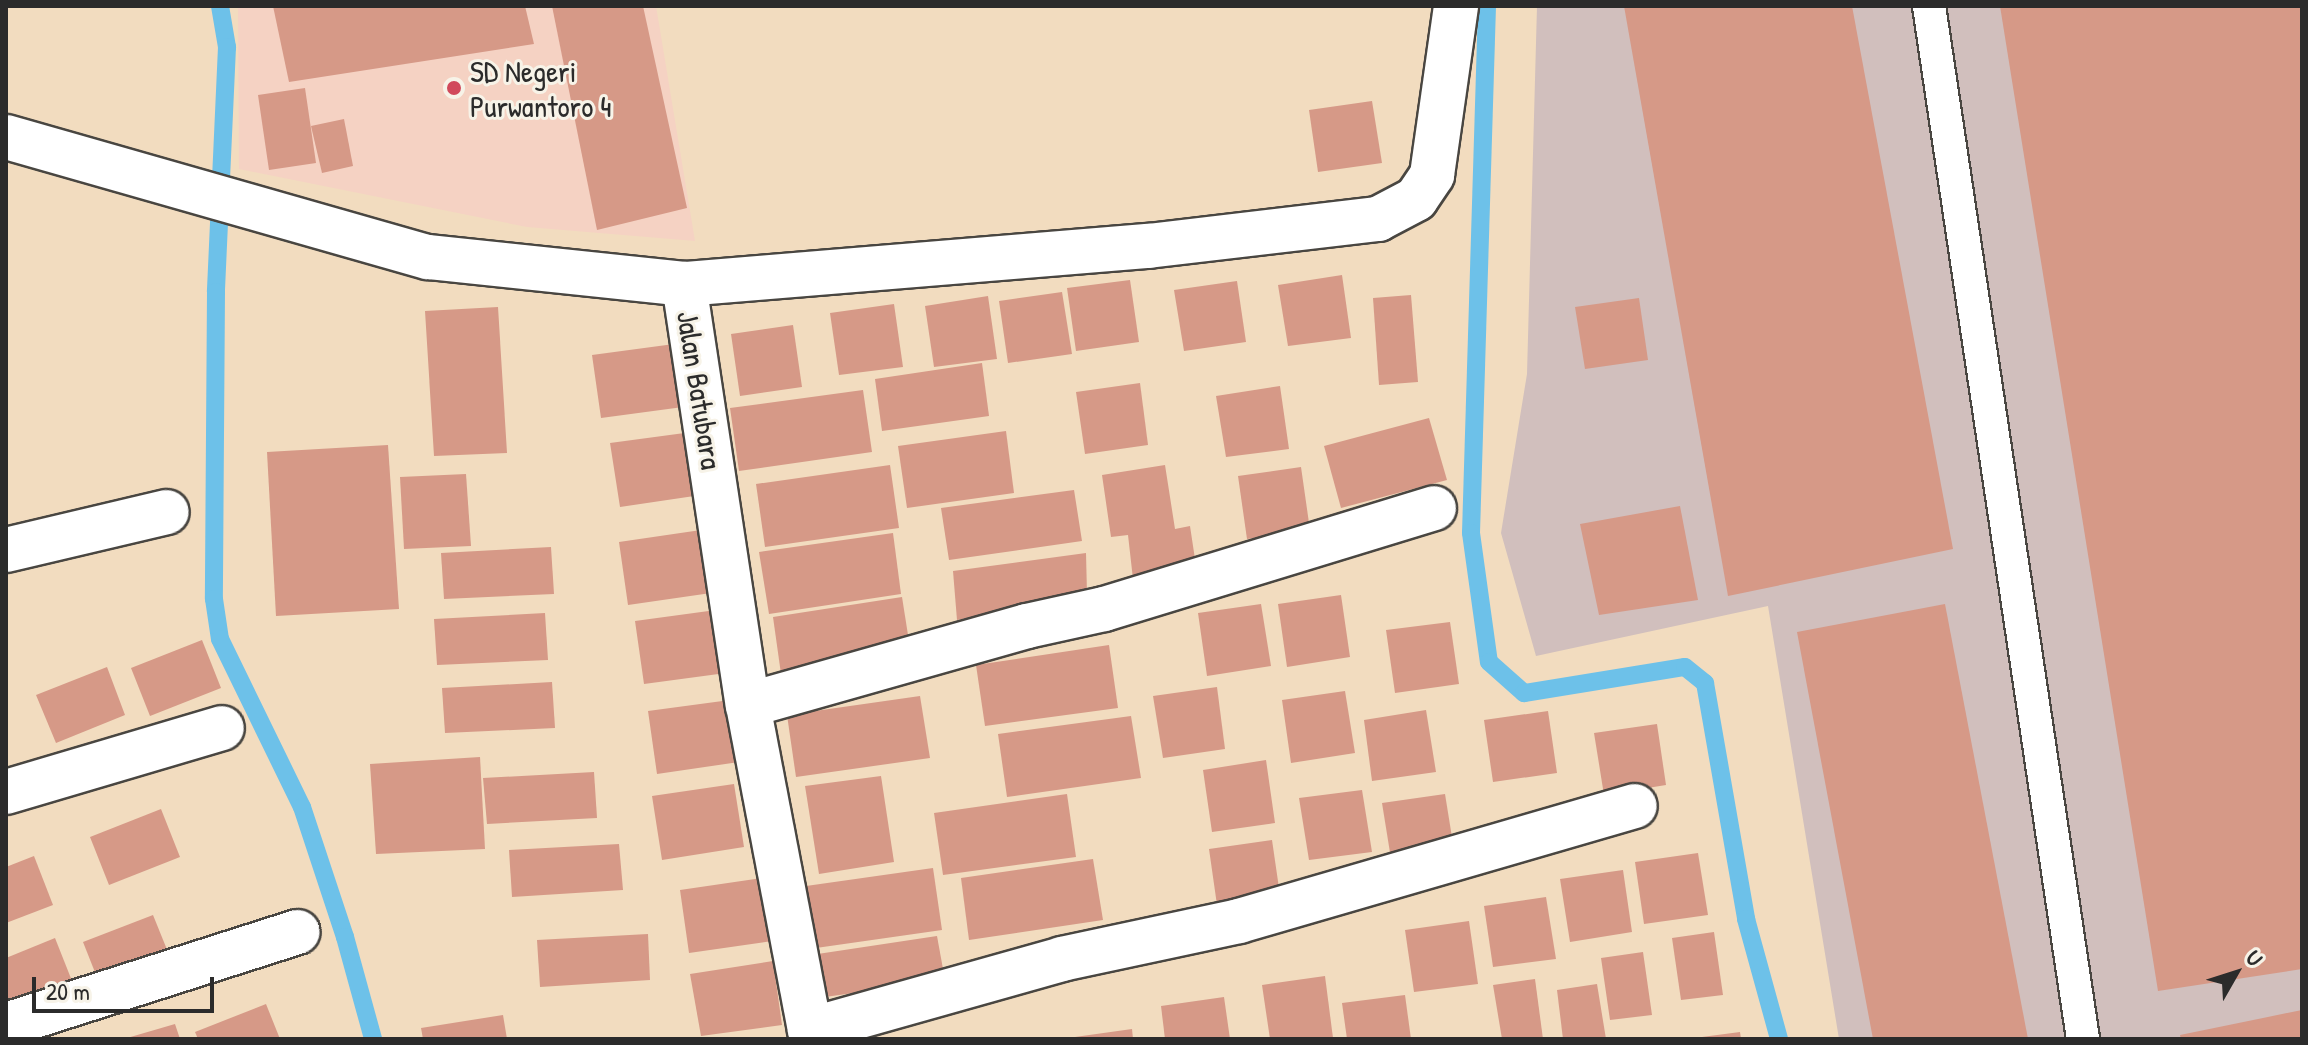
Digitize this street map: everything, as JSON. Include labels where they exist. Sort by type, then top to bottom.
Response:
[{"type":"street","points":[[684,284],[1148,246],[1378,219],[1416,199],[1432,175],[1456,6]]},
{"type":"street","name":"Jalan Batubara","points":[[6,137],[428,257],[684,284],[748,705],[811,1034]]},
{"type":"street","points":[[748,705],[1027,626],[1104,609],[1434,508]]},
{"type":"street","points":[[6,550],[167,512]]},
{"type":"street","points":[[6,792],[222,728]]},
{"type":"street","points":[[811,1034],[1062,959],[1239,921],[1635,806]]},
{"type":"street","points":[[6,1025],[298,932]]},
{"type":"lane","points":[[1929,6],[2083,1039]]},
{"type":"shaded area","name":"SD Negeri Purwantoro 4","points":[[238,6],[656,6],[695,241],[527,227],[239,169]]},
{"type":"shaded area","points":[[1537,6],[2302,6],[2302,1039],[1839,1039],[1768,606],[1536,656],[1501,533],[1527,374]]},
{"type":"building","points":[[273,6],[525,6],[534,44],[289,82]]},
{"type":"building","points":[[552,6],[643,6],[687,208],[597,230]]},
{"type":"building","points":[[1624,6],[1852,6],[1953,549],[1728,596]]},
{"type":"building","points":[[2000,6],[2302,6],[2302,969],[2158,991]]},
{"type":"building","points":[[305,88],[316,163],[269,170],[258,95]]},
{"type":"building","points":[[1372,101],[1382,163],[1318,172],[1309,110]]},
{"type":"building","points":[[344,119],[353,166],[322,173],[311,126]]},
{"type":"building","points":[[1342,275],[1351,338],[1288,346],[1278,285]]},
{"type":"building","points":[[1130,280],[1139,342],[1076,351],[1067,288]]},
{"type":"building","points":[[1237,281],[1246,342],[1184,351],[1174,290]]},
{"type":"building","points":[[1062,292],[1072,354],[1008,363],[999,301]]},
{"type":"building","points":[[1411,295],[1418,382],[1379,385],[1373,298]]},
{"type":"building","points":[[988,296],[997,359],[934,367],[925,306]]},
{"type":"building","points":[[1639,298],[1648,360],[1585,369],[1575,307]]},
{"type":"building","points":[[894,304],[903,367],[839,375],[830,313]]},
{"type":"building","points":[[498,307],[507,453],[434,456],[425,311]]},
{"type":"building","points":[[793,325],[802,387],[740,396],[731,334]]},
{"type":"building","points":[[674,344],[683,407],[601,418],[592,355]]},
{"type":"building","points":[[982,363],[989,416],[882,431],[875,379]]},
{"type":"building","points":[[1140,383],[1148,445],[1085,454],[1076,392]]},
{"type":"building","points":[[1280,386],[1289,449],[1226,457],[1216,396]]},
{"type":"building","points":[[863,390],[872,452],[739,471],[730,408]]},
{"type":"building","points":[[1429,418],[1447,480],[1341,508],[1324,446]]},
{"type":"building","points":[[1006,431],[1014,493],[907,508],[898,446]]},
{"type":"building","points":[[692,432],[701,495],[620,507],[610,443]]},
{"type":"building","points":[[388,445],[399,609],[276,616],[267,452]]},
{"type":"building","points":[[890,465],[899,528],[765,547],[756,484]]},
{"type":"building","points":[[1165,465],[1175,529],[1190,526],[1198,579],[1134,588],[1128,535],[1111,537],[1102,475]]},
{"type":"building","points":[[1301,467],[1310,530],[1247,539],[1238,476]]},
{"type":"building","points":[[466,474],[471,546],[404,549],[400,477]]},
{"type":"building","points":[[1074,490],[1082,541],[949,560],[941,508]]},
{"type":"building","points":[[1680,506],[1698,600],[1599,615],[1580,524]]},
{"type":"building","points":[[701,530],[711,593],[628,605],[619,542]]},
{"type":"building","points":[[893,533],[901,594],[769,614],[759,552]]},
{"type":"building","points":[[551,547],[554,594],[444,599],[441,553]]},
{"type":"building","points":[[1086,553],[1087,594],[957,620],[953,571]]},
{"type":"building","points":[[1341,595],[1350,657],[1287,667],[1278,604]]},
{"type":"building","points":[[902,597],[911,654],[781,674],[773,617]]},
{"type":"building","points":[[1261,604],[1271,666],[1207,676],[1198,613]]},
{"type":"building","points":[[1945,604],[2028,1039],[1873,1039],[1797,632]]},
{"type":"building","points":[[716,610],[726,673],[644,684],[635,621]]},
{"type":"building","points":[[545,613],[548,660],[437,665],[434,619]]},
{"type":"building","points":[[1450,622],[1459,684],[1395,693],[1386,630]]},
{"type":"building","points":[[202,640],[221,688],[150,716],[131,668]]},
{"type":"building","points":[[1109,645],[1118,708],[985,726],[976,665]]},
{"type":"building","points":[[107,667],[125,715],[56,743],[36,695]]},
{"type":"building","points":[[552,682],[555,728],[445,733],[442,688]]},
{"type":"building","points":[[1217,687],[1225,749],[1163,758],[1153,696]]},
{"type":"building","points":[[1345,691],[1355,753],[1291,763],[1282,700]]},
{"type":"building","points":[[920,696],[930,758],[796,777],[787,715]]},
{"type":"building","points":[[730,700],[739,762],[657,774],[648,711]]},
{"type":"building","points":[[1426,710],[1436,772],[1372,781],[1364,720]]},
{"type":"building","points":[[1548,711],[1557,773],[1493,782],[1484,720]]},
{"type":"building","points":[[1131,716],[1141,778],[1007,797],[998,734]]},
{"type":"building","points":[[1657,724],[1666,785],[1604,795],[1594,733]]},
{"type":"building","points":[[480,757],[485,849],[376,854],[370,764]]},
{"type":"building","points":[[1266,760],[1275,823],[1212,832],[1203,770]]},
{"type":"building","points":[[594,772],[597,818],[487,824],[483,778]]},
{"type":"building","points":[[881,776],[894,862],[819,874],[805,786]]},
{"type":"building","points":[[734,784],[744,847],[662,860],[652,796]]},
{"type":"building","points":[[1362,790],[1372,852],[1309,860],[1299,798]]},
{"type":"building","points":[[1067,794],[1076,857],[943,875],[934,813]]},
{"type":"building","points":[[1445,794],[1455,856],[1392,865],[1382,803]]},
{"type":"building","points":[[161,809],[180,857],[109,885],[90,837]]},
{"type":"building","points":[[1272,840],[1281,902],[1218,912],[1209,849]]},
{"type":"building","points":[[619,844],[623,890],[512,897],[509,850]]},
{"type":"building","points":[[1698,853],[1708,915],[1644,924],[1635,862]]},
{"type":"building","points":[[34,856],[53,905],[6,923],[6,867]]},
{"type":"building","points":[[1093,859],[1103,920],[969,940],[961,878]]},
{"type":"building","points":[[933,868],[942,930],[809,949],[799,887]]},
{"type":"building","points":[[1623,870],[1632,932],[1570,942],[1560,879]]},
{"type":"building","points":[[762,878],[772,941],[689,953],[680,890]]},
{"type":"building","points":[[1546,897],[1556,959],[1493,967],[1484,906]]},
{"type":"building","points":[[153,915],[172,962],[102,990],[83,942]]},
{"type":"building","points":[[1469,921],[1478,984],[1414,992],[1405,930]]},
{"type":"building","points":[[1714,932],[1723,995],[1681,1000],[1672,938]]},
{"type":"building","points":[[648,934],[650,980],[540,987],[537,940]]},
{"type":"building","points":[[937,936],[945,980],[818,998],[811,955]]},
{"type":"building","points":[[55,938],[74,986],[6,1014],[6,958]]},
{"type":"building","points":[[1643,952],[1652,1015],[1610,1020],[1601,958]]},
{"type":"building","points":[[773,961],[782,1025],[701,1036],[690,974]]},
{"type":"building","points":[[1325,976],[1333,1038],[1270,1039],[1262,985]]},
{"type":"building","points":[[1535,979],[1543,1039],[1502,1039],[1493,985]]},
{"type":"building","points":[[1597,984],[1606,1039],[1563,1039],[1557,990]]},
{"type":"building","points":[[1405,995],[1411,1039],[1347,1039],[1342,1003]]},
{"type":"building","points":[[1224,997],[1230,1039],[1165,1039],[1161,1006]]},
{"type":"building","points":[[266,1004],[280,1039],[198,1039],[195,1032]]},
{"type":"building","points":[[2302,1010],[2302,1039],[2181,1039],[2180,1035]]},
{"type":"building","points":[[503,1015],[507,1039],[423,1039],[421,1028]]},
{"type":"building","points":[[175,1024],[180,1039],[127,1039],[127,1038]]},
{"type":"building","points":[[1132,1029],[1133,1039],[1075,1039],[1075,1037]]},
{"type":"building","points":[[1740,1032],[1741,1039],[1702,1039],[1702,1037]]},
{"type":"waterway","points":[[220,6],[227,47],[216,292],[214,599],[220,639],[302,807],[345,937],[373,1039]]},
{"type":"waterway","points":[[1487,6],[1471,533],[1489,662],[1524,693],[1685,667],[1705,683],[1746,919],[1779,1039]]},
{"type":"place","name":"SD Negeri Purwantoro 4","points":[[454,88]]}]
